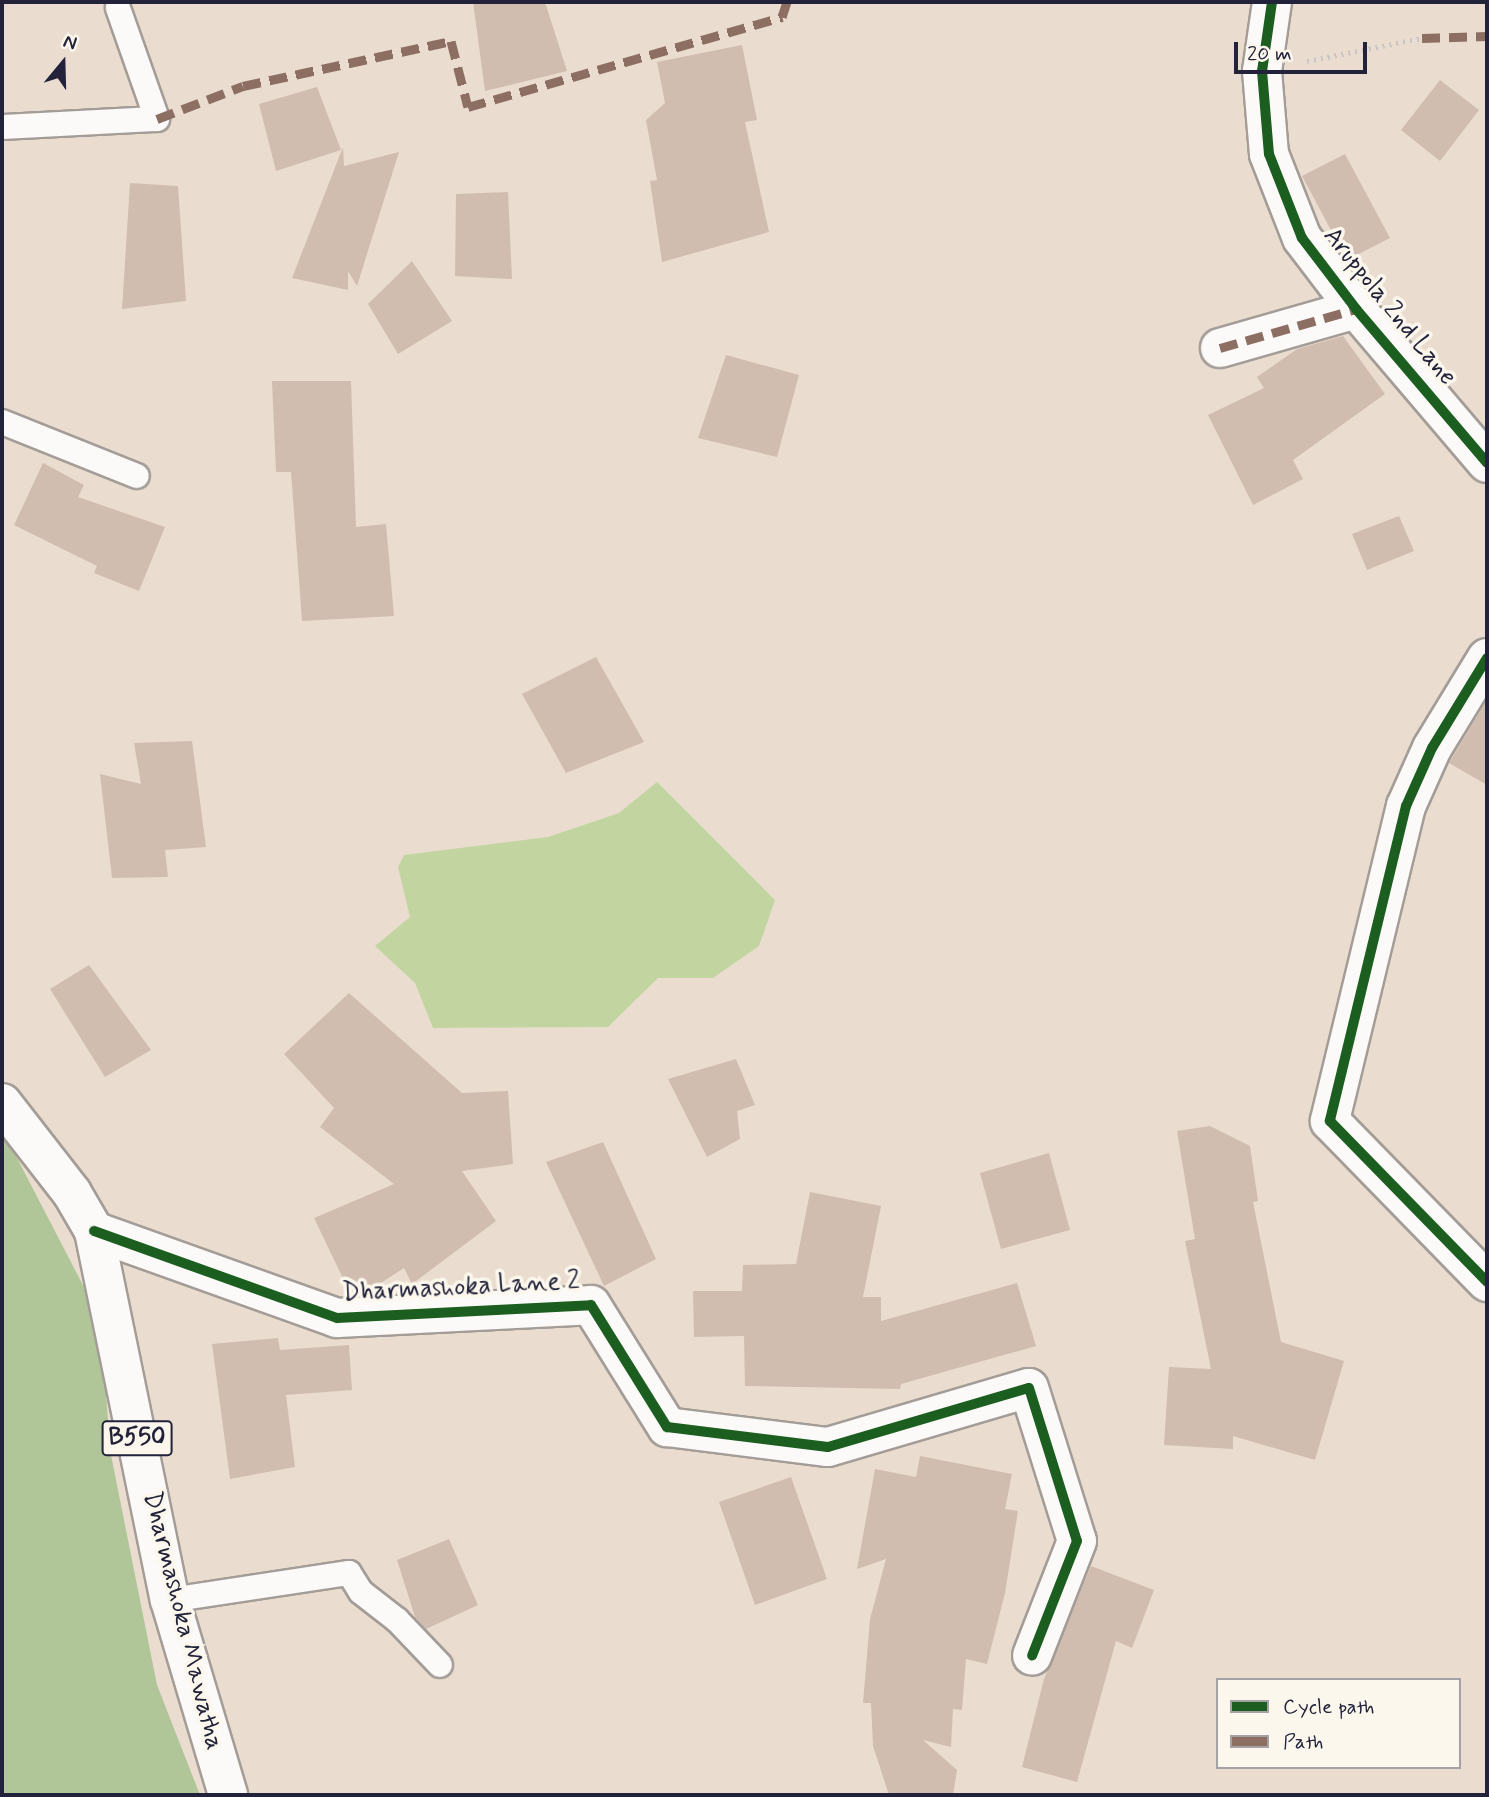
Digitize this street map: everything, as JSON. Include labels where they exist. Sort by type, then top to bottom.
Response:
[{"type":"street","name":"Aruppola 2nd Lane","points":[[1272,2],[1262,71],[1269,153],[1302,238],[1356,309],[1487,463]]},
{"type":"street","points":[[1220,348],[1356,309]]},
{"type":"street","points":[[1487,658],[1432,748],[1406,806],[1330,1121],[1487,1282]]},
{"type":"street","name":"Dharmashoka Mawatha","points":[[2,1103],[72,1193],[94,1231],[170,1600],[228,1795]]},
{"type":"street","name":"Dharmashoka Lane 2","points":[[94,1231],[337,1318],[591,1305],[667,1427],[828,1447],[1029,1388],[1077,1541],[1032,1656]]},
{"type":"lane","points":[[2,127],[157,119],[118,8]]},
{"type":"lane","points":[[2,422],[137,476]]},
{"type":"lane","points":[[170,1600],[349,1573],[361,1592],[397,1619],[440,1665]]},
{"type":"path","points":[[1262,71],[1422,37]]},
{"type":"green space","points":[[657,782],[775,900],[759,946],[713,978],[658,978],[608,1027],[433,1028],[415,983],[375,946],[410,917],[398,867],[404,855],[548,837],[619,813]]},
{"type":"green space","points":[[2,1129],[101,1320],[110,1450],[157,1685],[200,1795],[2,1795]]},
{"type":"building","points":[[473,2],[545,2],[567,71],[485,91]]},
{"type":"building","points":[[742,45],[757,120],[745,122],[769,232],[662,262],[650,181],[657,180],[646,120],[665,103],[657,62]]},
{"type":"building","points":[[1440,80],[1479,110],[1440,161],[1401,130]]},
{"type":"building","points":[[317,87],[341,150],[276,171],[259,104]]},
{"type":"building","points":[[343,147],[344,166],[399,152],[357,286],[348,271],[348,290],[292,278]]},
{"type":"building","points":[[1345,154],[1390,238],[1347,260],[1302,176]]},
{"type":"building","points":[[130,183],[178,186],[186,301],[122,309]]},
{"type":"building","points":[[508,192],[512,279],[455,276],[456,194]]},
{"type":"building","points":[[412,261],[452,321],[398,354],[368,304]]},
{"type":"building","points":[[1343,336],[1385,394],[1293,460],[1303,479],[1253,505],[1208,415],[1264,388],[1257,377],[1297,349]]},
{"type":"building","points":[[726,355],[799,375],[777,457],[698,438]]},
{"type":"building","points":[[272,381],[351,381],[356,527],[386,524],[394,616],[302,621],[291,472],[276,472]]},
{"type":"building","points":[[43,463],[84,485],[78,497],[165,527],[139,591],[94,573],[97,566],[14,525]]},
{"type":"building","points":[[1399,516],[1414,551],[1367,570],[1352,534]]},
{"type":"building","points":[[596,657],[644,742],[566,773],[522,694]]},
{"type":"building","points":[[1487,700],[1487,785],[1449,763]]},
{"type":"building","points":[[192,741],[206,847],[165,850],[168,877],[112,878],[100,774],[141,784],[134,743]]},
{"type":"building","points":[[89,965],[151,1050],[105,1077],[50,989]]},
{"type":"building","points":[[349,993],[462,1093],[508,1091],[513,1164],[462,1171],[496,1221],[412,1284],[404,1268],[362,1295],[351,1295],[314,1218],[394,1184],[320,1127],[334,1108],[284,1054]]},
{"type":"building","points":[[736,1059],[755,1105],[737,1111],[740,1139],[707,1157],[668,1079]]},
{"type":"building","points":[[1210,1126],[1250,1146],[1258,1201],[1253,1202],[1281,1342],[1344,1361],[1315,1460],[1233,1436],[1233,1449],[1164,1445],[1169,1367],[1211,1369],[1185,1241],[1195,1239],[1177,1131]]},
{"type":"building","points":[[603,1142],[656,1259],[604,1286],[546,1162]]},
{"type":"building","points":[[1049,1153],[1070,1230],[1001,1249],[980,1173]]},
{"type":"building","points":[[810,1192],[881,1206],[863,1297],[881,1297],[881,1321],[1017,1283],[1036,1346],[901,1384],[900,1389],[745,1386],[744,1336],[694,1337],[693,1291],[742,1291],[743,1265],[796,1264]]},
{"type":"building","points":[[278,1338],[280,1350],[349,1345],[352,1390],[286,1395],[295,1467],[230,1479],[212,1344]]},
{"type":"building","points":[[920,1456],[1012,1474],[1005,1509],[1018,1511],[1005,1593],[987,1664],[966,1659],[962,1710],[953,1709],[951,1747],[923,1740],[957,1770],[953,1795],[889,1795],[873,1746],[871,1703],[863,1703],[870,1619],[886,1559],[857,1569],[875,1469],[916,1477]]},
{"type":"building","points":[[791,1477],[827,1579],[755,1605],[719,1502]]},
{"type":"building","points":[[449,1539],[478,1605],[426,1629],[415,1617],[397,1560]]},
{"type":"building","points":[[1091,1566],[1154,1590],[1132,1648],[1116,1641],[1077,1782],[1022,1767],[1044,1679]]},
{"type":"marked path","points":[[157,119],[243,86],[451,41],[468,107],[782,17],[787,2]]},
{"type":"marked path","points":[[1422,38],[1487,36]]},
{"type":"marked path","points":[[1220,348],[1356,309]]},
{"type":"cycle path","points":[[1272,2],[1262,71],[1269,154],[1302,238],[1356,309],[1487,463]]},
{"type":"cycle path","points":[[1487,658],[1432,748],[1406,806],[1330,1121],[1487,1282]]},
{"type":"cycle path","points":[[94,1231],[337,1318],[591,1305],[667,1427],[828,1447],[1029,1388],[1077,1541],[1032,1656]]}]
